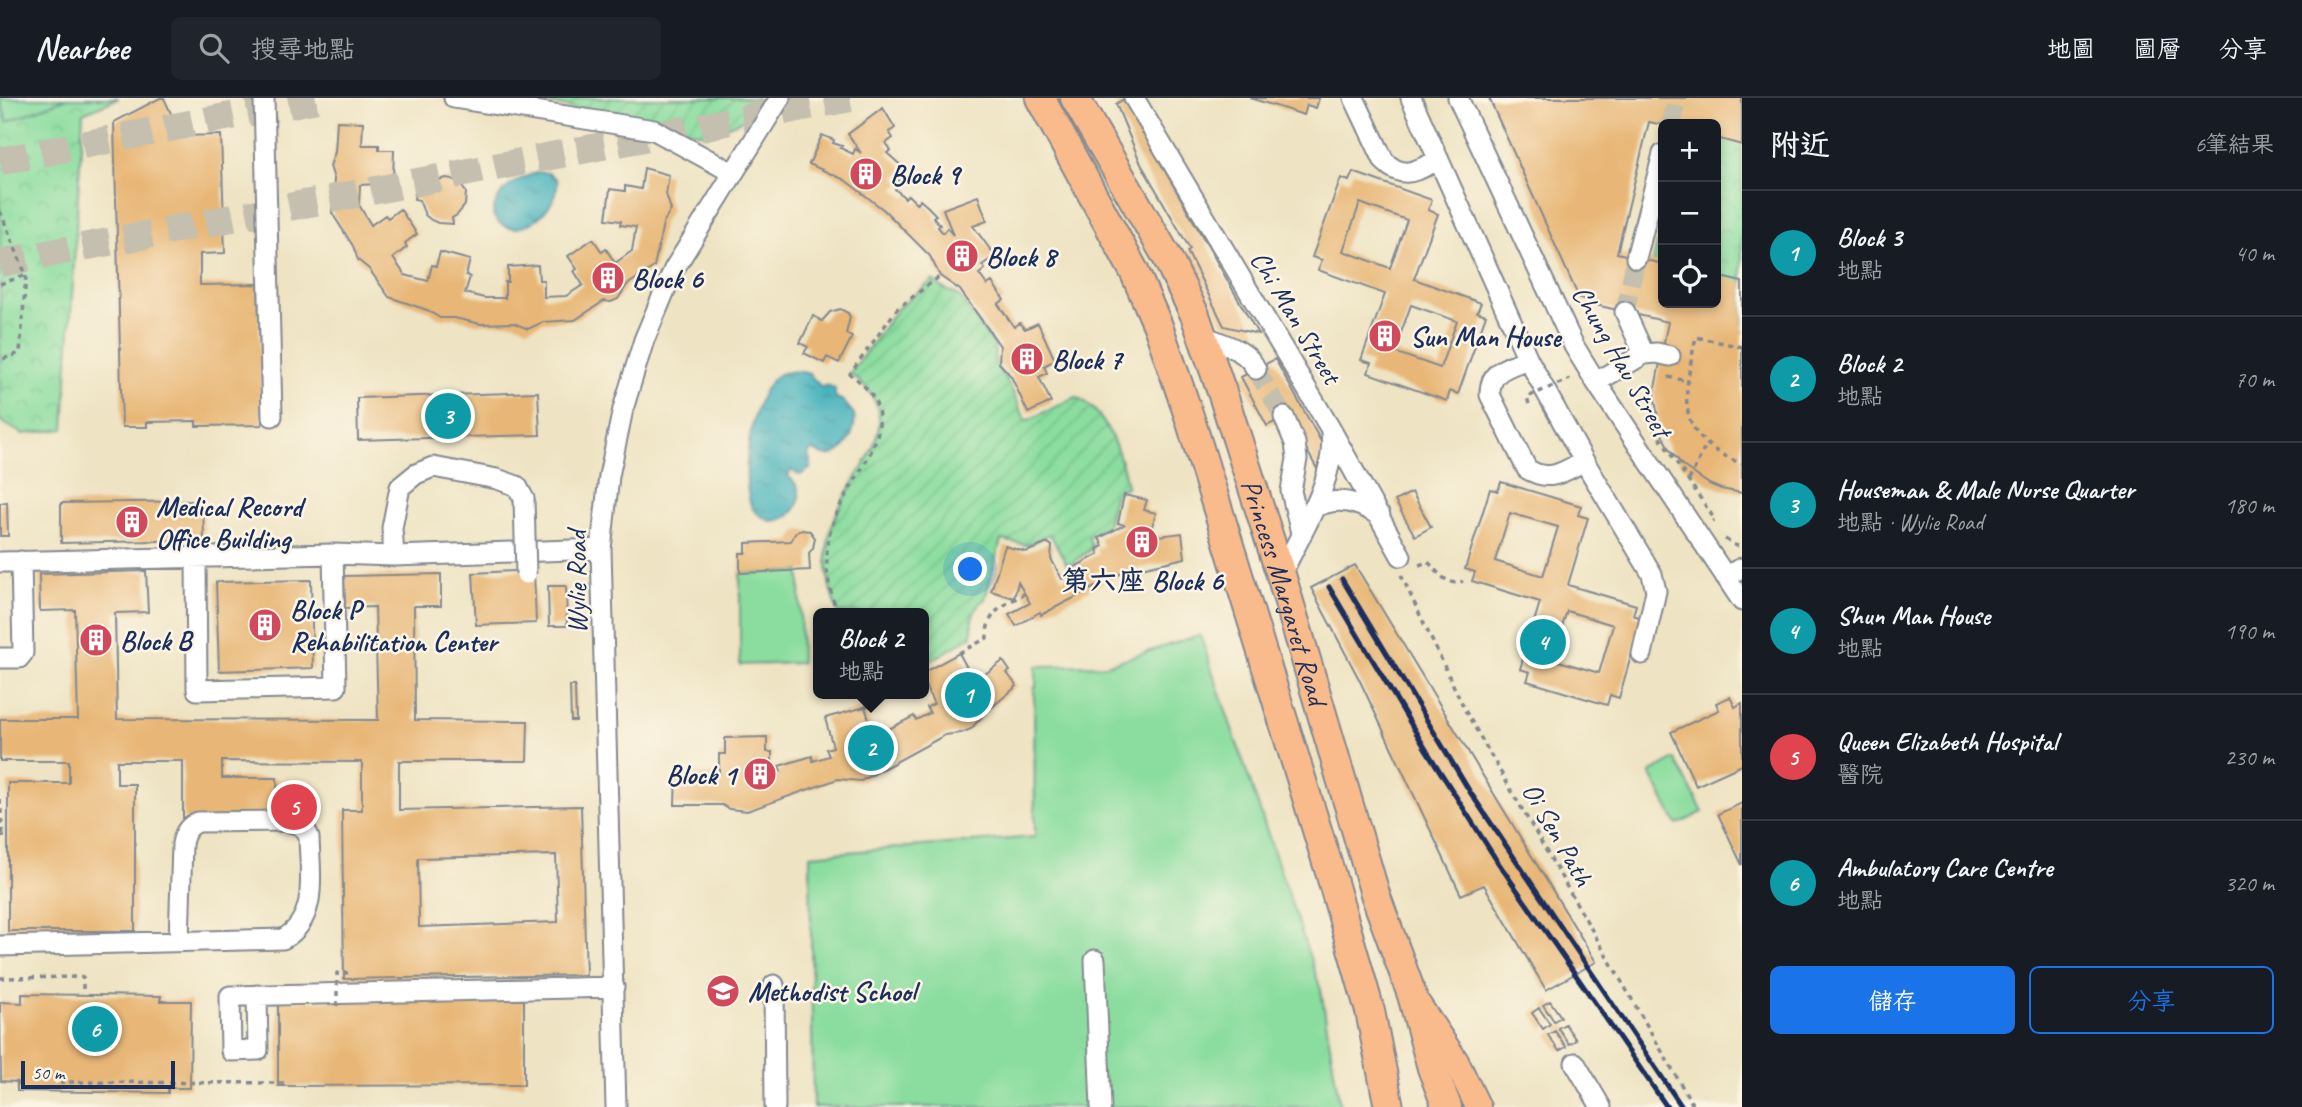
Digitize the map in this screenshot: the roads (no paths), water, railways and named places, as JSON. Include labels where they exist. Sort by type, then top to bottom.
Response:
[{"type":"highway","name":"Princess Margaret Road","points":[[1040,98],[1134,271],[1158,326],[1330,872],[1370,1011],[1389,1107]]},
{"type":"highway","name":"Princess Margaret Road","points":[[1075,98],[1166,255],[1195,315],[1281,575],[1376,897],[1412,995],[1432,1068],[1465,1103]]},
{"type":"highway","points":[[1432,1068],[1435,1107]]},
{"type":"main road","points":[[1412,995],[1456,1061],[1465,1103]]},
{"type":"street","points":[[264,98],[272,416]]},
{"type":"street","points":[[454,98],[654,131],[733,173]]},
{"type":"street","name":"Wylie Road","points":[[616,1107],[601,549],[609,476],[623,410],[644,340],[674,269],[780,98]]},
{"type":"street","name":"Chi Man Street","points":[[1134,98],[1330,428],[1332,444],[1329,471],[1281,575]]},
{"type":"street","points":[[1354,98],[1384,161],[1392,169],[1402,173],[1413,172],[1439,160]]},
{"type":"street","points":[[1411,98],[1528,359],[1584,461],[1652,575],[1656,592],[1642,654]]},
{"type":"street","name":"Chung Hau Street","points":[[1458,98],[1574,346],[1596,383],[1734,572],[1742,601]]},
{"type":"street","points":[[1636,258],[1658,174]]},
{"type":"street","points":[[1625,312],[1644,354]]},
{"type":"street","points":[[1202,335],[1242,352],[1254,366],[1273,354],[1276,338]]},
{"type":"street","points":[[1596,383],[1644,354],[1670,356]]},
{"type":"street","points":[[1528,359],[1498,371],[1490,386],[1490,395],[1527,469],[1547,477],[1584,461]]},
{"type":"street","points":[[1283,417],[1295,443],[1297,459],[1291,491],[1301,533]]},
{"type":"street","points":[[1330,428],[1381,517],[1401,565]]},
{"type":"street","points":[[394,556],[392,528],[400,487],[416,474],[433,467],[517,486],[524,499],[526,574]]},
{"type":"street","points":[[1313,508],[1326,501],[1356,502],[1381,517]]},
{"type":"street","points":[[0,562],[333,554],[394,556],[601,549]]},
{"type":"street","points":[[196,557],[197,690],[336,687],[333,554]]},
{"type":"street","points":[[0,659],[19,658],[23,653],[21,561]]},
{"type":"street","points":[[0,946],[284,939],[293,933],[305,918],[310,894],[309,838],[304,828],[293,822],[282,821],[198,822],[191,825],[183,836],[182,844],[179,941]]},
{"type":"street","points":[[1095,960],[1101,1107]]},
{"type":"street","points":[[774,985],[775,1107]]},
{"type":"street","points":[[257,995],[614,987]]},
{"type":"street","points":[[1575,1063],[1591,1103]]},
{"type":"water","points":[[539,172],[549,173],[557,180],[556,191],[544,213],[523,227],[512,228],[501,224],[493,215],[503,192],[523,178]]},
{"type":"water","points":[[799,371],[809,374],[821,387],[826,385],[835,388],[835,397],[843,401],[854,414],[853,432],[844,448],[837,453],[822,454],[813,449],[808,454],[810,469],[800,475],[791,470],[788,476],[798,490],[797,504],[788,516],[771,521],[753,509],[749,497],[747,460],[750,438],[754,417],[769,384],[780,374]]},
{"type":"tunnel","points":[[0,161],[323,98]]},
{"type":"tunnel","points":[[0,263],[850,98]]},
{"type":"tunnel","points":[[1672,119],[1678,98]]},
{"type":"tunnel","points":[[1625,312],[1636,258]]},
{"type":"tunnel","points":[[1256,369],[1284,417]]},
{"type":"railway","points":[[1342,579],[1470,792],[1682,1107]]},
{"type":"railway","points":[[1329,587],[1427,751],[1497,861],[1667,1107]]},
{"type":"place","name":"Block 9","points":[[866,174]]},
{"type":"place","name":"Block 8","points":[[962,256]]},
{"type":"place","name":"Block 6","points":[[608,278]]},
{"type":"place","name":"Sun Man House","points":[[1385,336]]},
{"type":"place","name":"Block 7","points":[[1027,359]]},
{"type":"place","name":"Houseman & Male Nurse Quarter","points":[[448,416]]},
{"type":"place","name":"Medical Record Office Building","points":[[132,522]]},
{"type":"place","name":"第六座 Block 6","points":[[1142,542]]},
{"type":"place","name":"Block P Rehabilitation Center","points":[[265,625]]},
{"type":"place","name":"Block B","points":[[96,640]]},
{"type":"place","name":"Shun Man House","points":[[1543,642]]},
{"type":"place","name":"Block 3","points":[[968,695]]},
{"type":"place","name":"Block 2","points":[[871,748]]},
{"type":"place","name":"Block 1","points":[[760,774]]},
{"type":"place","name":"Queen Elizabeth Hospital","points":[[294,807]]},
{"type":"place","name":"Methodist School","points":[[723,991]]},
{"type":"place","name":"Ambulatory Care Centre","points":[[95,1029]]}]
